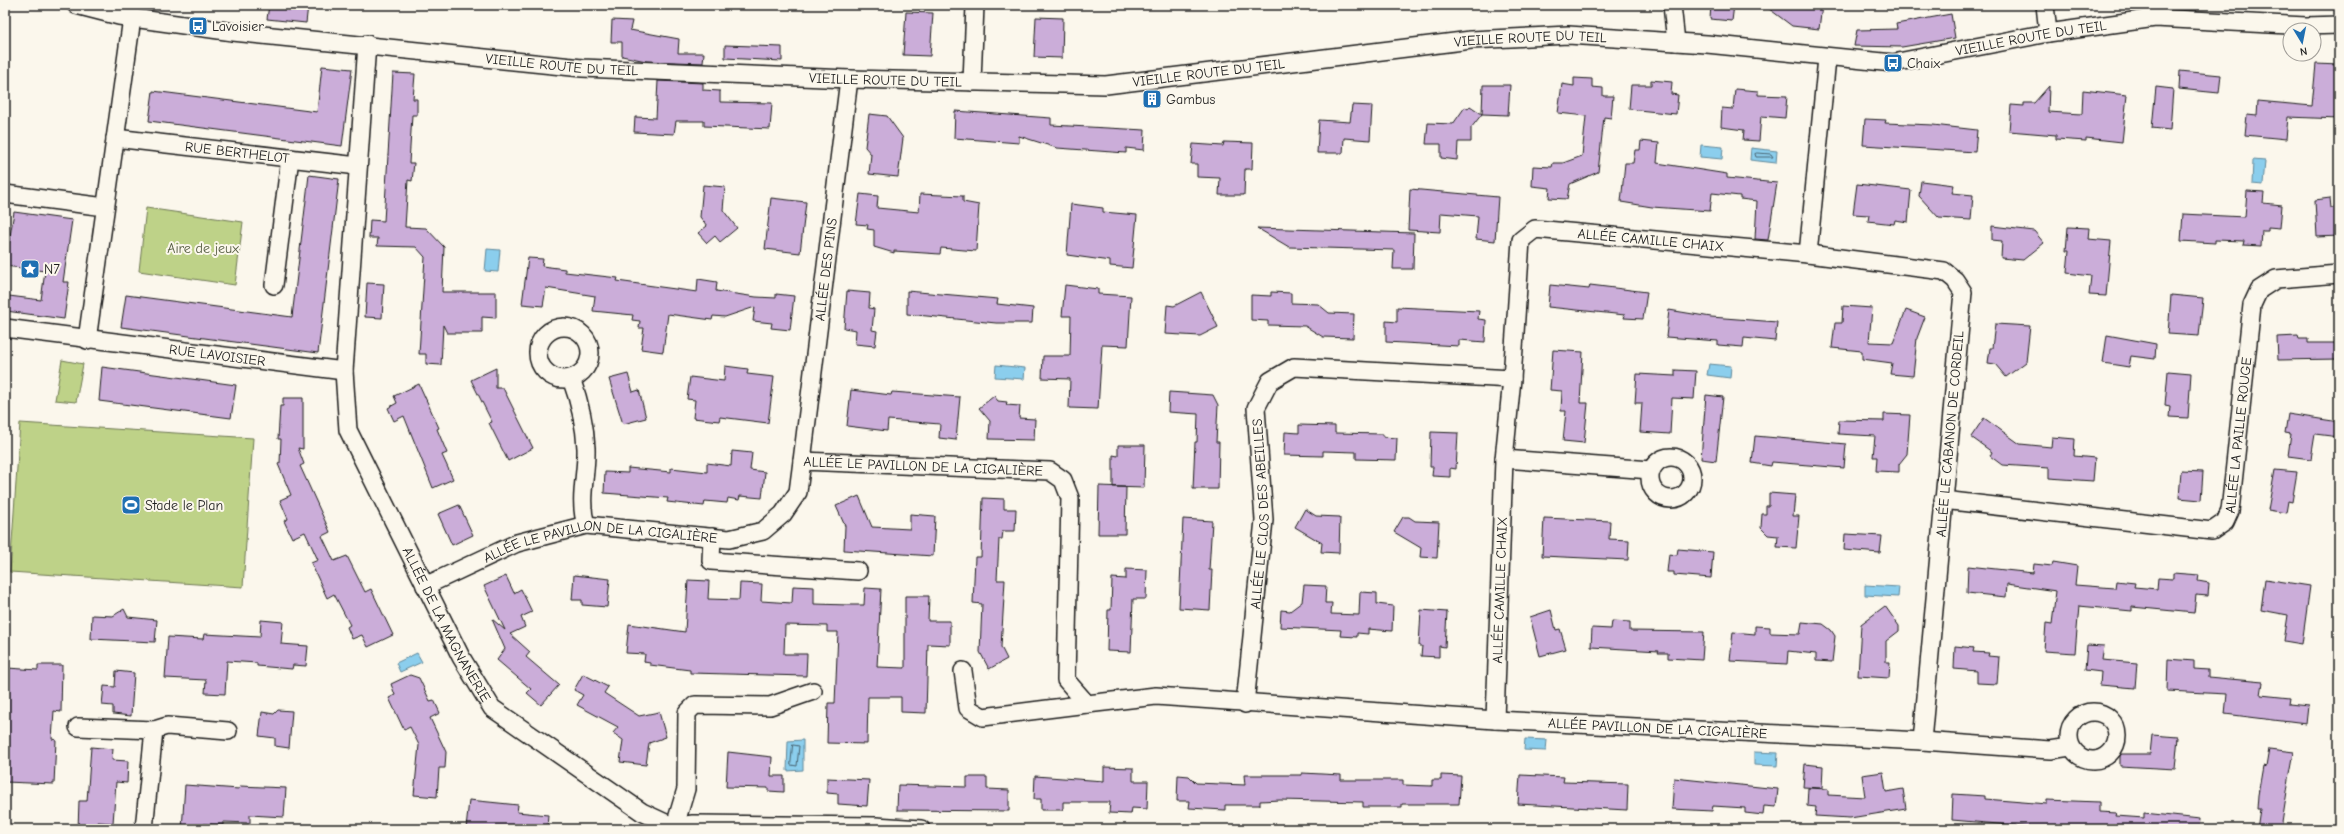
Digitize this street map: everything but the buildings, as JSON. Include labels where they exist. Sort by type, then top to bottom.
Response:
[{"type":"street","name":"VIEILLE ROUTE DU TEIL","points":[[76,5],[275,37],[367,44],[582,68],[849,79],[1106,84],[1471,40],[1568,35],[1676,42],[1893,64],[2048,33],[2155,18],[2306,26],[2339,25]]},
{"type":"street","points":[[972,82],[975,5]]},
{"type":"street","points":[[1672,5],[1676,42]]},
{"type":"street","points":[[2045,5],[2048,33]]},
{"type":"street","points":[[87,340],[115,138],[125,13]]},
{"type":"street","points":[[344,371],[367,44]]},
{"type":"street","points":[[1808,254],[1827,58]]},
{"type":"street","name":"ALLÉE DES PINS","points":[[802,460],[849,79]]},
{"type":"street","name":"RUE BERTHELOT","points":[[115,138],[358,166]]},
{"type":"street","points":[[274,285],[290,158]]},
{"type":"street","points":[[5,194],[105,207]]},
{"type":"street","name":"ALLÉE CAMILLE CHAIX","points":[[1496,720],[1504,459],[1512,379],[1521,240],[1535,228],[1808,254]]},
{"type":"street","name":"ALLÉE LE CABANON DE CORDEIL","points":[[1808,254],[1944,271],[1955,280],[1963,292],[1922,740]]},
{"type":"street","name":"ALLÉE LA PAILLE ROUGE","points":[[1943,500],[2212,531],[2225,522],[2230,511],[2252,305],[2260,290],[2276,280],[2339,274]]},
{"type":"street","name":"RUE LAVOISIER","points":[[5,328],[87,340],[344,371]]},
{"type":"street","name":"ALLÉE LE CLOS DES ABEILLES","points":[[1245,704],[1264,520],[1256,408],[1270,380],[1294,367],[1512,379]]},
{"type":"street","name":"ALLÉE DE LA MAGNANERIE","points":[[344,371],[348,430],[461,657],[492,708],[642,812],[674,828]]},
{"type":"street","points":[[571,378],[580,403],[586,448],[581,510],[586,525]]},
{"type":"street","points":[[1504,459],[1651,470]]},
{"type":"street","name":"ALLÉE LE PAVILLON DE LA CIGALIÈRE","points":[[425,586],[517,543],[586,525],[729,539],[762,531],[783,514],[798,492],[802,460],[1050,471],[1063,480],[1070,498],[1066,680],[1087,704]]},
{"type":"street","points":[[712,537],[711,561],[858,571]]},
{"type":"street","points":[[963,671],[968,708],[983,717],[1156,696],[1245,704]]},
{"type":"street","points":[[813,691],[770,706],[696,706],[687,713],[686,789],[674,828],[693,824],[876,826],[921,829]]},
{"type":"street","name":"ALLÉE PAVILLON DE LA CIGALIÈRE","points":[[1245,704],[1496,720],[1922,740],[2050,750],[2070,747]]},
{"type":"street","points":[[78,727],[154,730],[166,726],[228,731]]},
{"type":"street","points":[[144,829],[154,730]]},
{"type":"green space","name":"Aire de jeux","points":[[146,208],[243,222],[235,285],[139,271]]},
{"type":"green space","points":[[62,360],[83,364],[76,402],[55,400]]},
{"type":"green space","name":"Stade le Plan","points":[[20,423],[253,438],[243,587],[10,572]]},
{"type":"water","points":[[1701,145],[1723,147],[1722,159],[1700,157]]},
{"type":"water","points":[[1751,148],[1777,151],[1776,163],[1750,160]]},
{"type":"water","points":[[2253,160],[2265,161],[2263,185],[2252,184]]},
{"type":"water","points":[[487,249],[500,250],[498,272],[485,271]]},
{"type":"water","points":[[1709,364],[1731,366],[1730,378],[1707,375]]},
{"type":"water","points":[[996,365],[1025,368],[1024,379],[995,377]]},
{"type":"water","points":[[1865,585],[1899,587],[1898,597],[1865,595]]},
{"type":"water","points":[[417,653],[422,662],[400,672],[396,663]]},
{"type":"water","points":[[1525,739],[1547,740],[1546,751],[1524,750]]},
{"type":"water","points":[[803,740],[803,770],[787,771],[788,741]]},
{"type":"water","points":[[1754,752],[1778,753],[1777,766],[1754,765]]},
{"type":"place","name":"Lavoisier","points":[[198,26]]},
{"type":"place","name":"Chaix","points":[[1893,63]]},
{"type":"place","name":"Gambus","points":[[1152,99]]},
{"type":"place","name":"N7","points":[[30,269]]},
{"type":"place","name":"Stade le Plan","points":[[131,505]]}]
